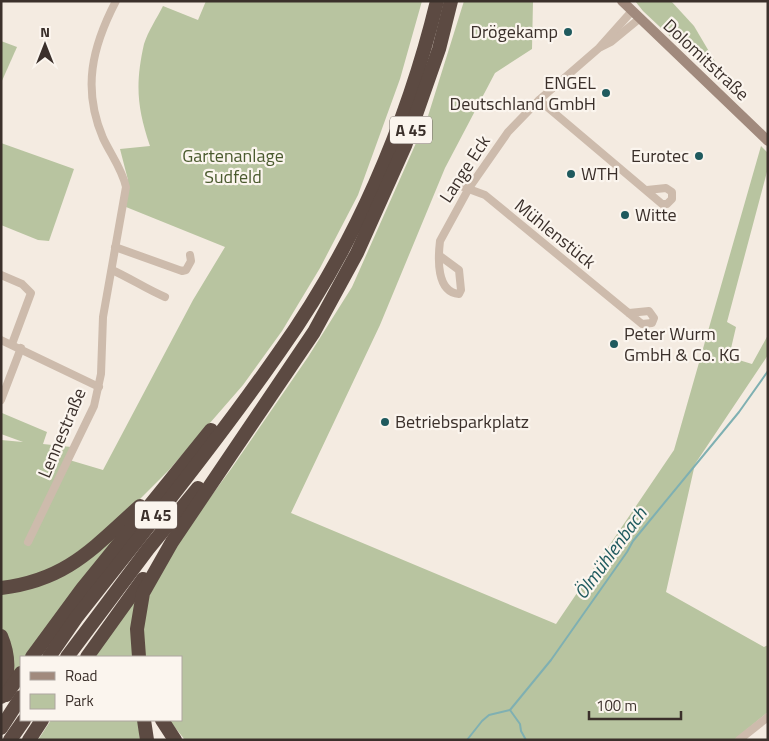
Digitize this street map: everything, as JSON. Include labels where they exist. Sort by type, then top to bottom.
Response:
[{"type":"highway","name":"A 45","points":[[50,656],[76,618],[280,351],[322,282],[366,200],[404,111],[437,1]]},
{"type":"highway","name":"A 45","points":[[68,656],[148,549],[249,426],[314,332],[367,232],[405,146],[433,65],[452,1]]},
{"type":"highway","points":[[33,656],[82,589],[170,478],[262,374]]},
{"type":"highway","points":[[88,656],[172,542],[249,426]]},
{"type":"highway","points":[[1,588],[38,581],[79,561],[170,478]]},
{"type":"highway","points":[[139,656],[137,629],[143,593],[172,542]]},
{"type":"highway","points":[[1,636],[8,661],[8,675],[1,697]]},
{"type":"highway","points":[[1,701],[20,674]]},
{"type":"highway","points":[[1,728],[20,700]]},
{"type":"highway","points":[[10,740],[23,721]]},
{"type":"highway","points":[[29,740],[41,721]]},
{"type":"highway","points":[[144,721],[147,740]]},
{"type":"highway","points":[[163,721],[175,740]]},
{"type":"street","name":"Lennestraße","points":[[28,542],[88,422],[98,387],[101,336],[126,187],[121,171],[107,146],[92,109],[92,79],[96,48],[116,1]]},
{"type":"street","name":"Dolomitstraße","points":[[622,1],[768,141]]},
{"type":"street","name":"Lange Eck","points":[[440,256],[459,270],[461,290],[459,294],[450,291],[441,281],[440,256],[440,240],[469,188],[508,132],[539,100],[600,48],[632,11]]},
{"type":"street","name":"Lange Eck","points":[[600,48],[611,42],[639,19]]},
{"type":"street","points":[[539,100],[647,190]]},
{"type":"street","name":"Mühlenstück","points":[[458,185],[485,195],[628,313]]},
{"type":"street","points":[[115,247],[182,271],[186,270],[191,261],[190,255]]},
{"type":"street","points":[[112,270],[140,282],[147,290],[165,297]]},
{"type":"street","points":[[1,275],[22,284],[31,294],[12,344]]},
{"type":"street","points":[[1,340],[21,348],[98,387]]},
{"type":"street","points":[[1,400],[21,348]]},
{"type":"street","points":[[739,740],[768,717]]},
{"type":"green space","name":"Gartenanlage Sudfeld","points":[[206,1],[422,1],[400,79],[358,195],[320,268],[282,331],[243,385],[169,470],[115,524],[50,572],[1,583],[1,440],[23,442],[1,434],[2,413],[47,432],[43,444],[71,447],[66,459],[103,470],[193,300],[225,247],[126,207],[128,180],[120,149],[150,146],[140,108],[139,71],[144,44],[163,6],[198,20]]},
{"type":"green space","points":[[464,1],[533,1],[532,49],[495,73],[445,168],[380,325],[291,513],[556,624],[674,450],[761,146],[768,153],[768,168],[727,322],[736,327],[729,357],[752,364],[768,335],[768,355],[695,464],[666,592],[764,647],[768,645],[768,712],[734,740],[185,740],[170,721],[182,721],[182,656],[143,656],[141,641],[145,605],[165,559],[231,469],[308,357],[352,287],[428,116]]},
{"type":"green space","points":[[635,1],[671,1],[694,26],[717,65],[710,74],[643,11]]},
{"type":"green space","points":[[1,41],[17,47],[1,83]]},
{"type":"green space","points":[[1,143],[74,169],[49,241],[38,240],[1,225]]},
{"type":"green space","points":[[136,514],[28,656],[20,656],[20,667],[12,679],[1,628],[1,593],[24,590],[61,577],[91,557]]},
{"type":"green space","points":[[140,592],[134,656],[93,656]]},
{"type":"green space","points":[[50,721],[138,721],[140,740],[38,740]]},
{"type":"waterway","name":"Ölmühlenbach","points":[[467,740],[489,715],[510,710],[551,660],[633,541],[739,412],[768,371]]},
{"type":"waterway","points":[[510,710],[520,724],[521,731],[526,740]]},
{"type":"place","name":"Drögekamp","points":[[568,32]]},
{"type":"place","name":"ENGEL Deutschland GmbH","points":[[606,93]]},
{"type":"place","name":"Eurotec","points":[[699,156]]},
{"type":"place","name":"WTH","points":[[571,174]]},
{"type":"place","name":"Witte","points":[[625,215]]},
{"type":"place","name":"Peter Wurm GmbH & Co. KG","points":[[614,344]]},
{"type":"place","name":"Betriebsparkplatz","points":[[385,422]]}]
